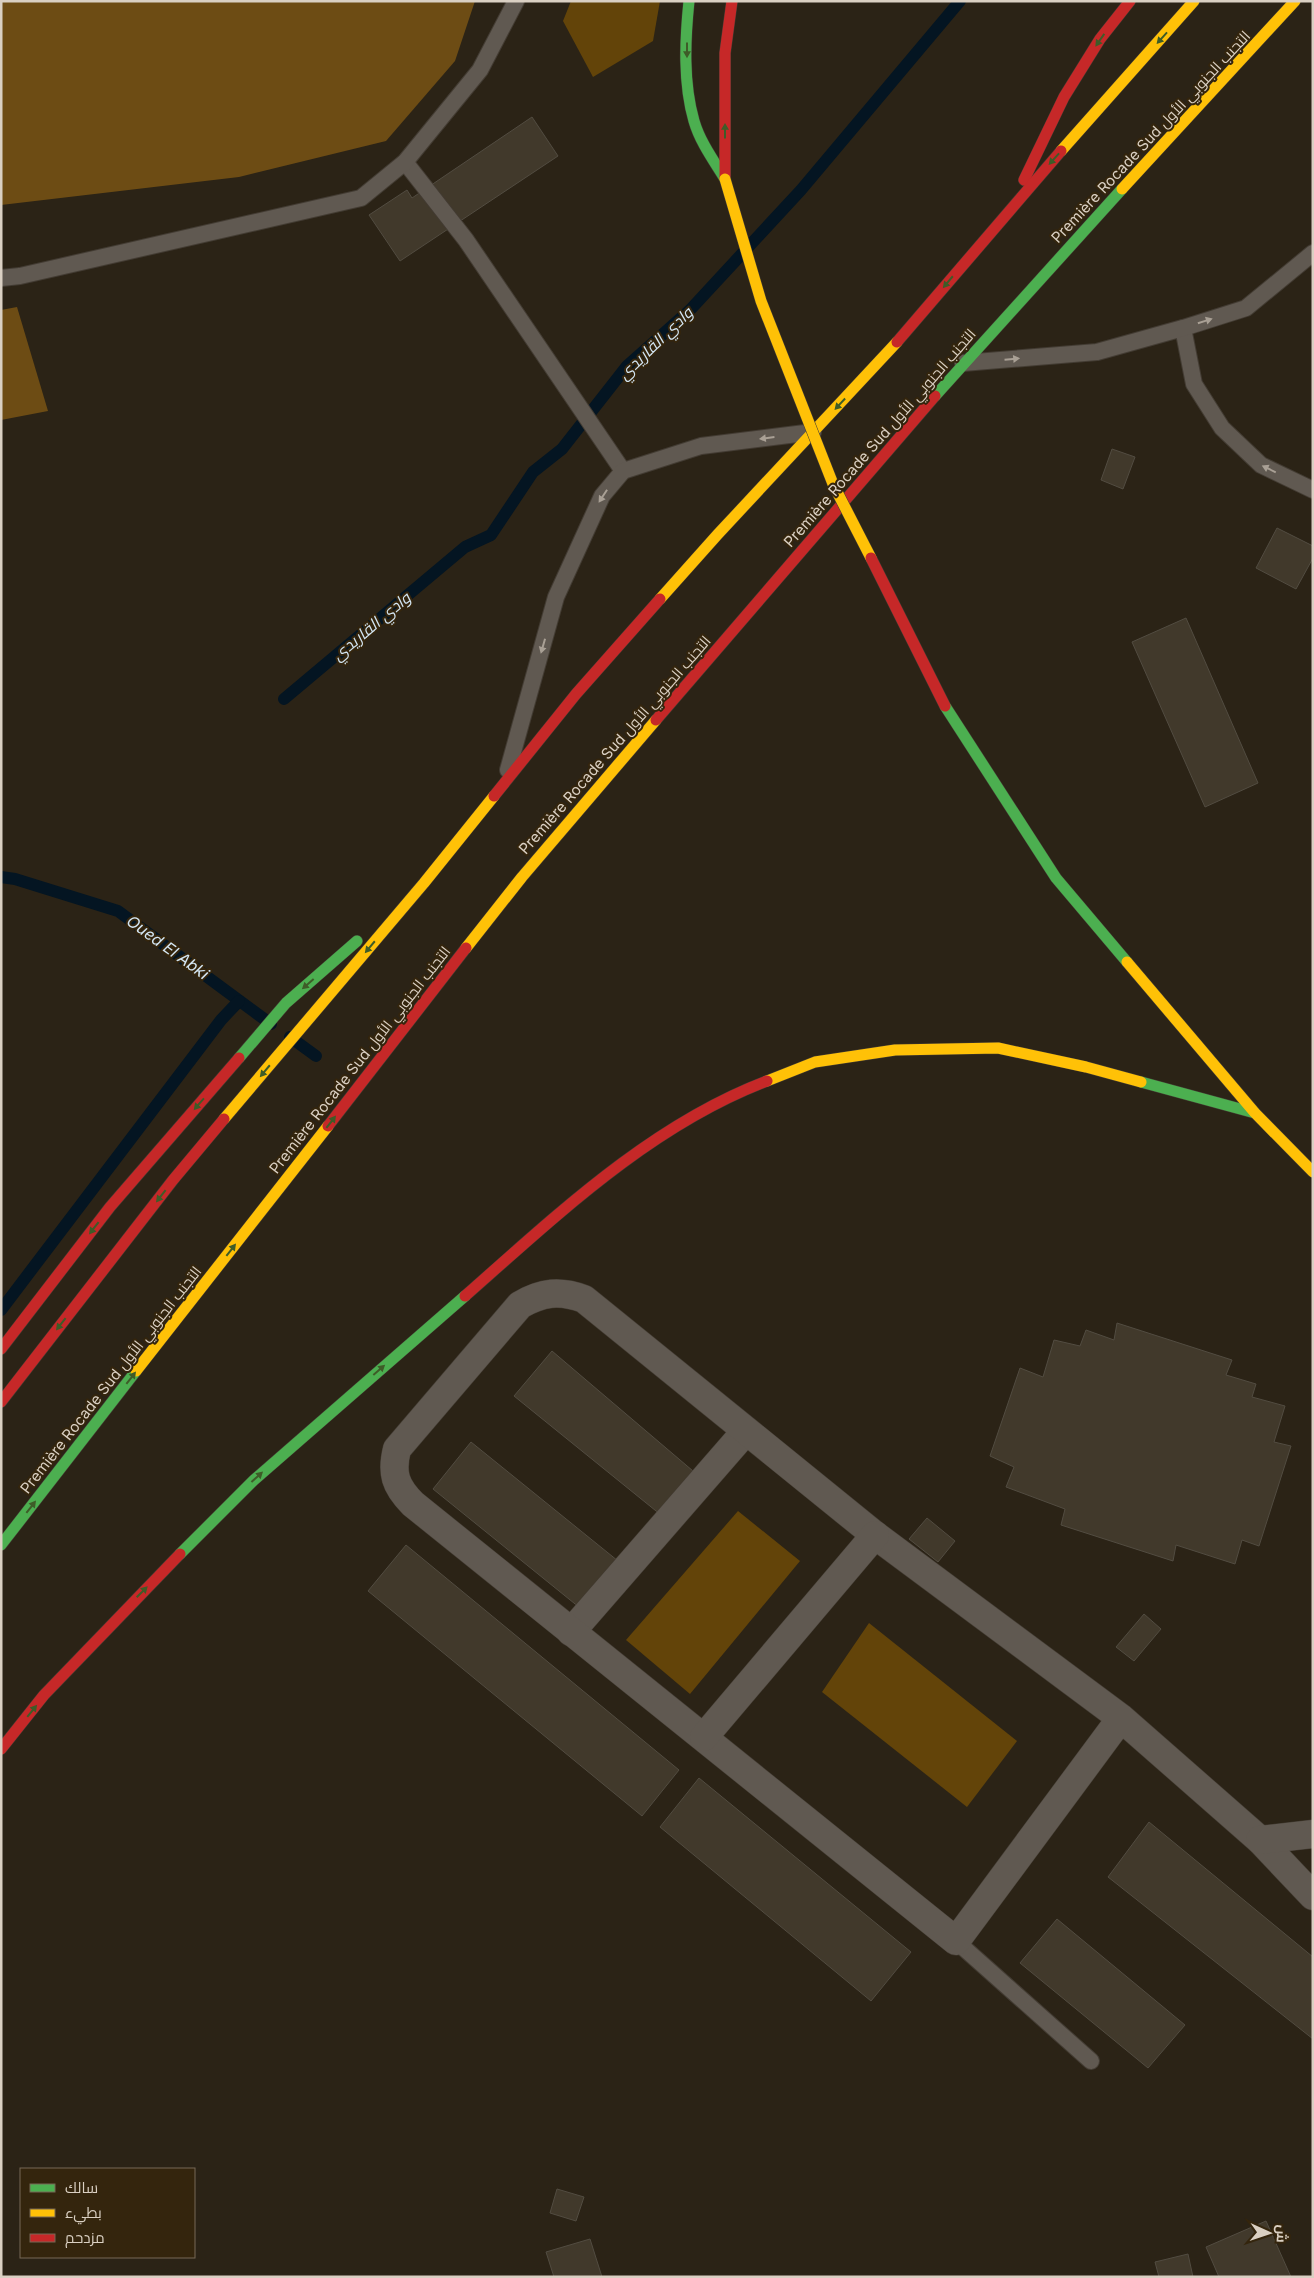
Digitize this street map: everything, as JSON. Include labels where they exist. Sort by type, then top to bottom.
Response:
[{"type":"main road","points":[[689,1],[687,63],[691,107],[701,138],[725,180],[761,301],[833,484],[945,706],[1056,878],[1255,1113],[1313,1172]]},
{"type":"main road","points":[[725,180],[725,53],[732,1]]},
{"type":"main road","points":[[1009,210],[1064,97],[1100,39],[1130,1]]},
{"type":"main road","points":[[1,1402],[173,1180],[424,883],[576,694],[718,534],[898,341],[1009,210],[1194,1]]},
{"type":"main road","name":"Première Rocade Sud التجنب الجنوبي الأول","points":[[1,1545],[522,877],[963,364],[1295,1]]},
{"type":"main road","points":[[1,1349],[110,1207],[286,1003],[424,883]]},
{"type":"main road","points":[[1,1749],[44,1695],[127,1607],[254,1480],[545,1225],[643,1147],[737,1092],[815,1062],[895,1050],[998,1048],[1086,1068],[1255,1113]]},
{"type":"street","points":[[1121,1718],[956,1941],[571,1632],[402,1493],[395,1479],[393,1464],[397,1449],[520,1305],[534,1296],[551,1292],[568,1293],[584,1299],[745,1432],[875,1535],[1121,1718],[1260,1840],[1313,1896]]},
{"type":"street","points":[[571,1632],[745,1432]]},
{"type":"street","points":[[704,1737],[875,1535]]},
{"type":"street","points":[[1260,1840],[1313,1834]]},
{"type":"lane","points":[[1,278],[20,276],[361,198],[405,162],[480,70],[516,1]]},
{"type":"lane","points":[[405,162],[466,240],[623,471]]},
{"type":"lane","points":[[963,364],[1097,352],[1246,308],[1313,252]]},
{"type":"lane","points":[[1183,328],[1194,384],[1222,428],[1261,465],[1313,490]]},
{"type":"lane","points":[[504,783],[556,597],[602,496],[623,471],[701,446],[815,432]]},
{"type":"lane","points":[[956,1941],[1090,2061]]},
{"type":"shaded area","points":[[1,1],[475,1],[455,61],[386,141],[239,177],[1,205]]},
{"type":"shaded area","points":[[571,1],[660,1],[653,41],[593,77],[563,21]]},
{"type":"shaded area","points":[[17,307],[48,411],[1,420],[1,310]]},
{"type":"shaded area","points":[[738,1511],[800,1561],[690,1694],[626,1640]]},
{"type":"shaded area","points":[[869,1623],[1017,1741],[967,1807],[822,1692]]},
{"type":"building","points":[[532,117],[558,156],[400,261],[369,215],[407,190],[412,198]]},
{"type":"building","points":[[1112,449],[1135,457],[1123,489],[1101,480]]},
{"type":"building","points":[[1277,528],[1313,546],[1313,558],[1296,589],[1256,568]]},
{"type":"building","points":[[1186,618],[1258,783],[1205,807],[1132,642]]},
{"type":"building","points":[[1117,1323],[1232,1360],[1226,1375],[1256,1384],[1252,1397],[1285,1406],[1274,1442],[1291,1446],[1259,1546],[1242,1540],[1235,1564],[1176,1545],[1173,1561],[1061,1525],[1065,1509],[1006,1487],[1014,1467],[990,1456],[1020,1368],[1043,1377],[1054,1340],[1080,1346],[1086,1330],[1114,1340]]},
{"type":"building","points":[[552,1351],[693,1471],[661,1515],[514,1396]]},
{"type":"building","points":[[471,1442],[623,1565],[585,1612],[433,1489]]},
{"type":"building","points":[[927,1518],[955,1541],[938,1562],[909,1539]]},
{"type":"building","points":[[406,1545],[679,1770],[642,1816],[368,1591]]},
{"type":"building","points":[[1144,1614],[1161,1629],[1134,1661],[1116,1647]]},
{"type":"building","points":[[699,1778],[911,1952],[871,2001],[660,1827]]},
{"type":"building","points":[[1149,1822],[1313,1957],[1313,2039],[1108,1877]]},
{"type":"building","points":[[1057,1919],[1185,2025],[1148,2068],[1020,1963]]},
{"type":"building","points":[[557,2189],[584,2197],[576,2221],[550,2213]]},
{"type":"building","points":[[1266,2221],[1291,2277],[1219,2277],[1206,2247]]},
{"type":"building","points":[[590,2239],[602,2277],[554,2277],[546,2252]]},
{"type":"building","points":[[1188,2254],[1193,2277],[1159,2277],[1155,2262]]},
{"type":"waterway","name":"وادي القاريدي","points":[[284,699],[465,547],[491,535],[533,472],[562,449],[627,366],[690,310],[801,190],[960,1]]},
{"type":"waterway","name":"Oued El Abki","points":[[1,877],[15,879],[118,911],[271,1024]]},
{"type":"waterway","points":[[1,1310],[221,1020],[239,1001]]},
{"type":"waterway","name":"Oued El Abki","points":[[290,1037],[316,1056]]},
{"type":"traffic: fast","points":[[689,1],[686,61],[690,107],[700,136],[725,179]]},
{"type":"traffic: fast","points":[[935,396],[1122,189]]},
{"type":"traffic: fast","points":[[945,706],[1056,878],[1127,962]]},
{"type":"traffic: fast","points":[[239,1058],[286,1003],[357,941]]},
{"type":"traffic: fast","points":[[1141,1082],[1255,1113]]},
{"type":"traffic: fast","points":[[180,1554],[254,1480],[465,1296]]},
{"type":"traffic: fast","points":[[1,1545],[136,1371]]},
{"type":"traffic: slow","points":[[1061,151],[1194,1]]},
{"type":"traffic: slow","points":[[1122,189],[1295,1]]},
{"type":"traffic: slow","points":[[725,179],[761,301],[833,484],[871,558]]},
{"type":"traffic: slow","points":[[660,599],[897,342]]},
{"type":"traffic: slow","points":[[466,948],[522,877],[656,720]]},
{"type":"traffic: slow","points":[[224,1119],[424,883],[494,796]]},
{"type":"traffic: slow","points":[[1127,962],[1255,1113],[1313,1172]]},
{"type":"traffic: slow","points":[[767,1081],[815,1062],[895,1050],[998,1048],[1086,1067],[1141,1082]]},
{"type":"traffic: slow","points":[[136,1371],[328,1126]]},
{"type":"traffic: jam","points":[[725,178],[725,53],[732,1]]},
{"type":"traffic: jam","points":[[1024,180],[1064,97],[1100,39],[1130,1]]},
{"type":"traffic: jam","points":[[897,342],[1061,151]]},
{"type":"traffic: jam","points":[[656,720],[935,396]]},
{"type":"traffic: jam","points":[[871,558],[945,706]]},
{"type":"traffic: jam","points":[[494,796],[576,694],[660,599]]},
{"type":"traffic: jam","points":[[328,1126],[466,948]]},
{"type":"traffic: jam","points":[[1,1349],[110,1207],[239,1058]]},
{"type":"traffic: jam","points":[[465,1296],[570,1204],[645,1147],[684,1122],[724,1100],[767,1081]]},
{"type":"traffic: jam","points":[[1,1402],[173,1180],[224,1119]]},
{"type":"traffic: jam","points":[[1,1749],[44,1695],[180,1554]]}]
